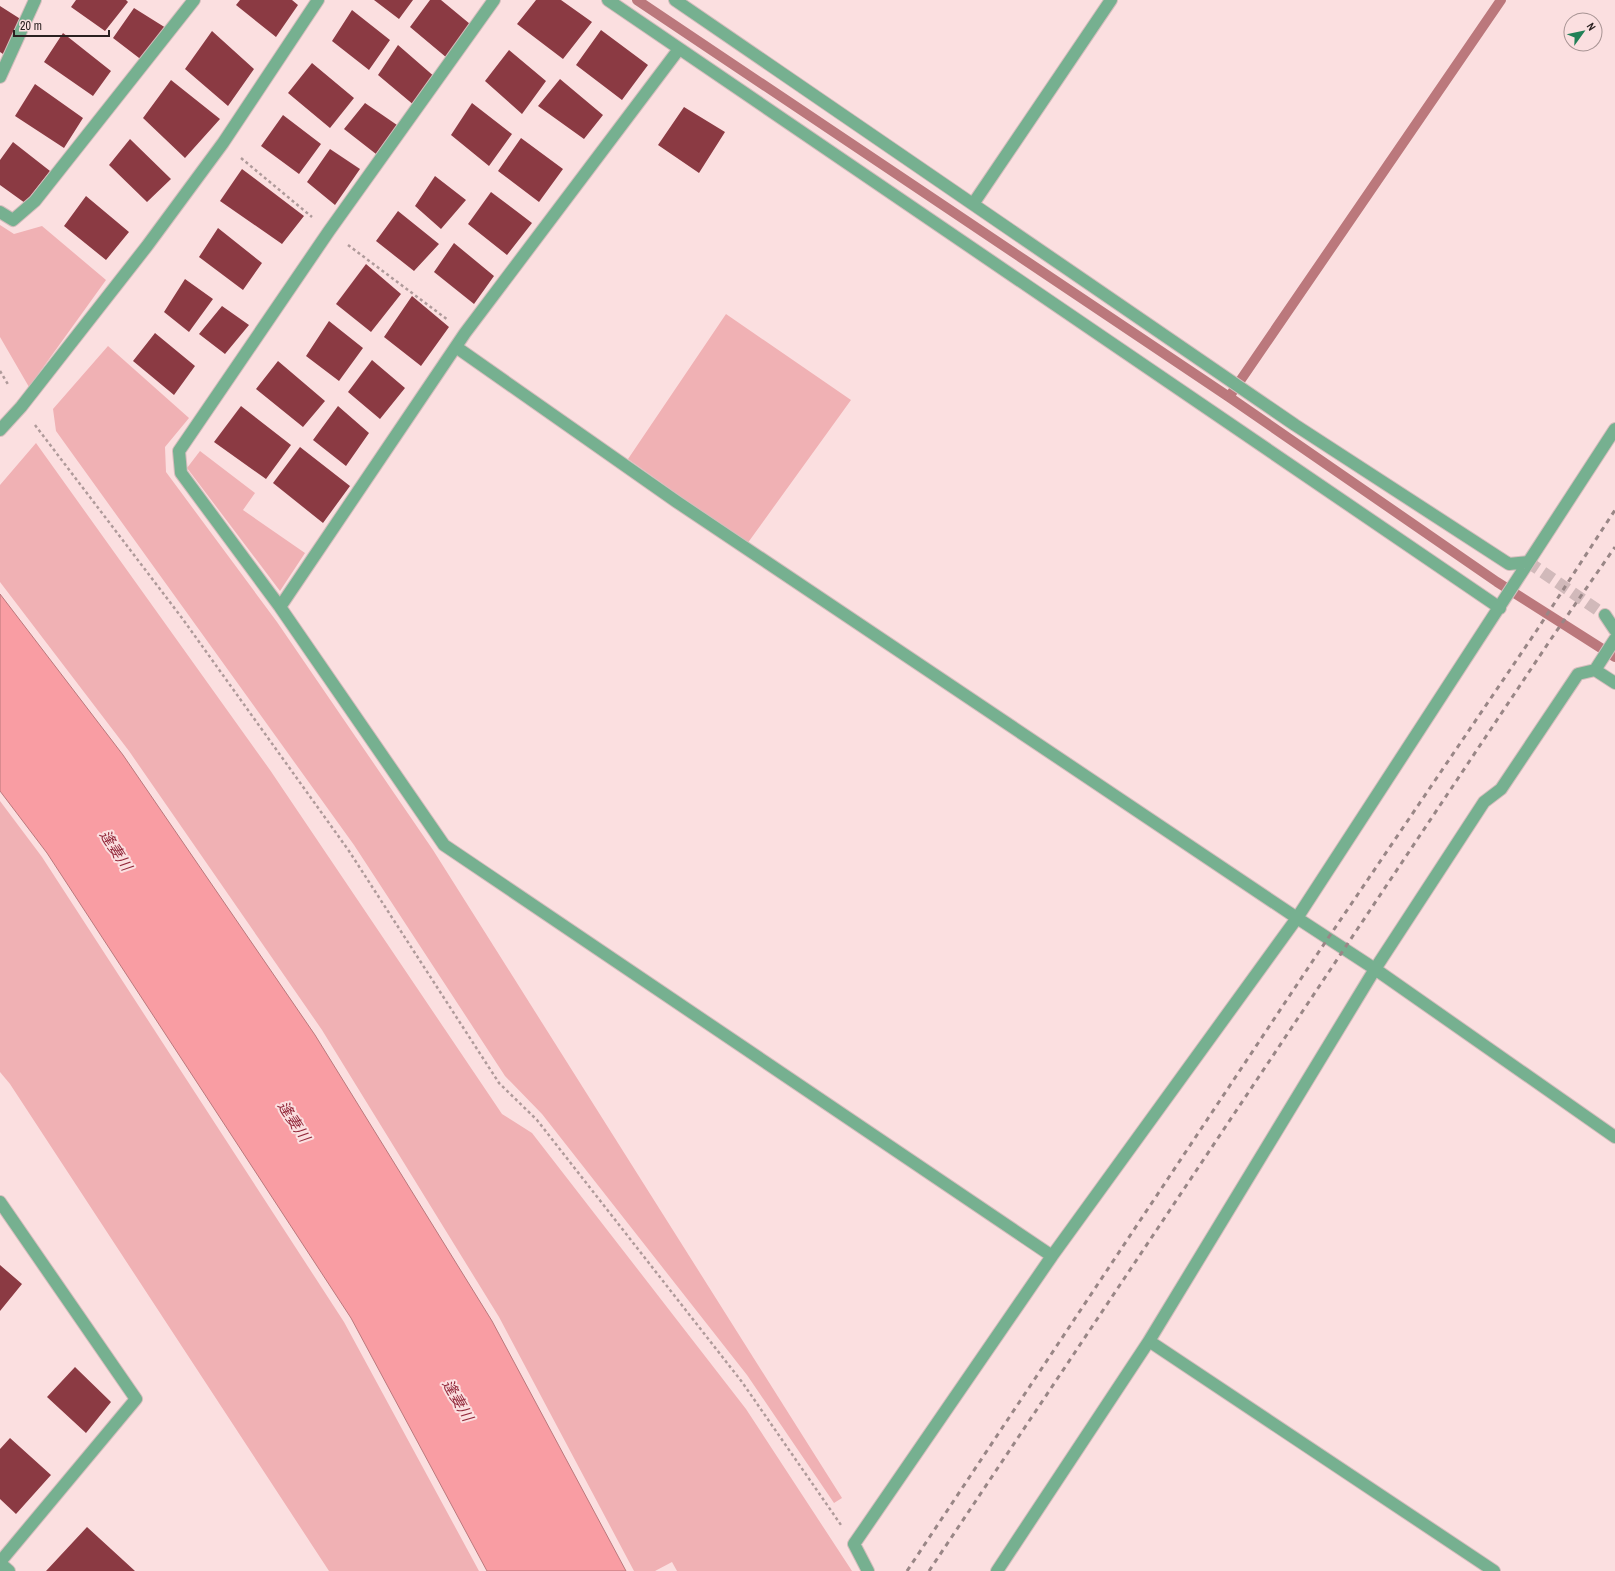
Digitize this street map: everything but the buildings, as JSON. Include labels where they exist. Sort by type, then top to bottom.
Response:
[{"type":"street","points":[[0,77],[35,0]]},
{"type":"street","points":[[0,212],[13,220],[35,201],[194,0]]},
{"type":"street","points":[[0,430],[21,407],[147,246],[223,143],[318,0]]},
{"type":"street","points":[[494,0],[329,231],[179,451],[181,473],[280,607],[444,845],[1052,1256]]},
{"type":"street","points":[[608,0],[1500,608]]},
{"type":"street","points":[[675,0],[1295,425],[1509,564],[1528,562]]},
{"type":"street","points":[[973,204],[1111,0]]},
{"type":"street","points":[[280,607],[465,333],[679,49]]},
{"type":"street","points":[[456,347],[677,502],[1297,918],[1376,969],[1615,1137]]},
{"type":"street","points":[[868,1571],[854,1544],[1052,1256],[1297,918],[1615,429]]},
{"type":"street","points":[[1605,615],[1615,630]]},
{"type":"street","points":[[997,1571],[1149,1341],[1376,969],[1484,802],[1501,789],[1578,674],[1595,670],[1615,639]]},
{"type":"street","points":[[1595,670],[1615,683]]},
{"type":"street","points":[[0,1202],[136,1399],[0,1563],[9,1571]]},
{"type":"street","points":[[1149,1341],[1494,1571]]},
{"type":"path","points":[[223,143],[329,231],[465,333]]},
{"type":"path","points":[[21,407],[182,618],[349,851],[499,1083],[537,1120],[742,1382],[854,1544]]},
{"type":"shaded area","points":[[0,225],[14,234],[42,226],[106,280],[29,387],[0,337]]},
{"type":"shaded area","points":[[726,314],[851,400],[747,544],[628,459]]},
{"type":"shaded area","points":[[108,346],[189,418],[165,447],[166,472],[277,622],[433,850],[842,1498],[834,1503],[747,1375],[542,1114],[505,1076],[354,845],[56,431],[53,409]]},
{"type":"shaded area","points":[[36,443],[270,770],[502,1114],[532,1133],[746,1409],[852,1571],[677,1571],[672,1562],[655,1571],[634,1571],[499,1317],[322,1030],[129,751],[0,582],[0,485]]},
{"type":"shaded area","points":[[200,451],[255,493],[243,510],[305,553],[280,591],[187,468]]},
{"type":"shaded area","points":[[0,801],[42,857],[344,1322],[479,1571],[329,1571],[10,1084],[0,1072]]},
{"type":"water","name":"逢妻川","points":[[0,594],[123,755],[315,1035],[492,1321],[626,1571],[487,1571],[351,1318],[47,853],[0,791]]},
{"type":"waterway","points":[[637,0],[1229,397],[1497,582],[1615,657]]},
{"type":"waterway","points":[[1229,397],[1501,0]]},
{"type":"tunnel","points":[[1528,562],[1605,615]]},
{"type":"railway","points":[[907,1571],[1318,953],[1537,630],[1615,510]]},
{"type":"railway","points":[[929,1571],[1551,639],[1615,547]]}]
